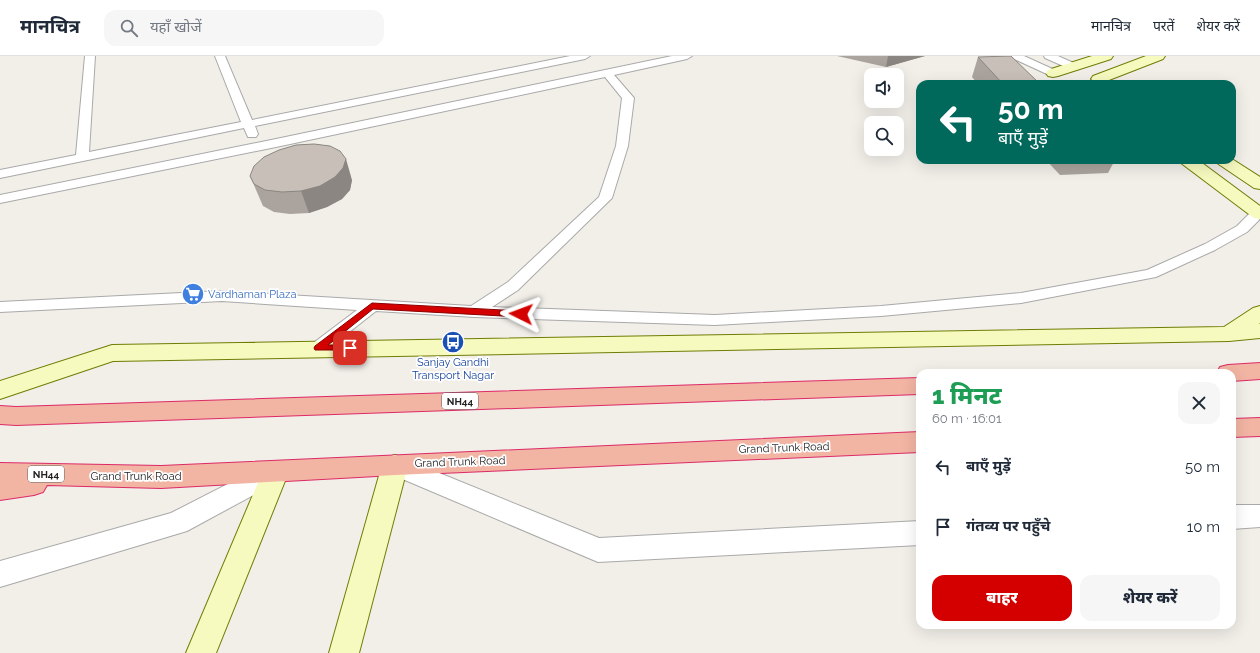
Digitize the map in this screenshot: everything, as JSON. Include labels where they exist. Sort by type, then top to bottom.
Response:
[{"type":"highway","points":[[1236,372],[1260,371]]},
{"type":"highway","name":"NH44","points":[[0,415],[16,416],[916,386]]},
{"type":"highway","points":[[1236,428],[1260,427]]},
{"type":"highway","name":"Grand Trunk Road","points":[[0,473],[161,477],[395,465],[916,442]]},
{"type":"highway","points":[[0,489],[92,476]]},
{"type":"main road","points":[[1053,73],[1106,56]]},
{"type":"main road","points":[[1102,80],[1158,56]]},
{"type":"main road","points":[[1074,67],[1094,80]]},
{"type":"main road","points":[[1053,73],[1067,80]]},
{"type":"main road","points":[[1192,164],[1259,213]]},
{"type":"main road","points":[[1229,164],[1260,184]]},
{"type":"main road","points":[[1229,334],[1260,313]]},
{"type":"main road","points":[[0,390],[112,353],[318,348],[1229,334],[1260,331]]},
{"type":"main road","points":[[344,653],[395,465]]},
{"type":"main road","points":[[202,651],[276,471]]},
{"type":"street","points":[[395,465],[598,550],[916,533]]},
{"type":"street","points":[[0,574],[177,523],[276,471]]},
{"type":"street","points":[[1236,517],[1260,516]]},
{"type":"lane","points":[[82,158],[90,56]]},
{"type":"lane","points":[[220,56],[258,147]]},
{"type":"lane","points":[[0,174],[585,56]]},
{"type":"lane","points":[[0,199],[258,147],[608,74],[687,56]]},
{"type":"lane","points":[[1016,56],[1053,73]]},
{"type":"lane","points":[[1049,56],[1074,67]]},
{"type":"lane","points":[[474,312],[513,286],[605,198],[622,146],[628,98],[608,74]]},
{"type":"lane","points":[[0,308],[222,296],[474,312],[715,320],[882,311],[1021,298],[1151,274],[1210,247],[1242,229],[1259,213]]},
{"type":"lane","points":[[318,348],[372,306]]},
{"type":"building","points":[[1011,56],[1036,80],[999,80],[978,57]]},
{"type":"building","points":[[314,144],[330,146],[340,151],[346,159],[343,168],[335,177],[320,186],[301,191],[282,192],[265,190],[254,184],[250,176],[254,166],[264,157],[279,150],[296,145]]},
{"type":"place","name":"Vardhaman Plaza","points":[[193,294]]},
{"type":"place","name":"Sanjay Gandhi Transport Nagar","points":[[453,342]]},
{"type":"route","points":[[350,348],[318,348],[372,306],[521,314]]}]
